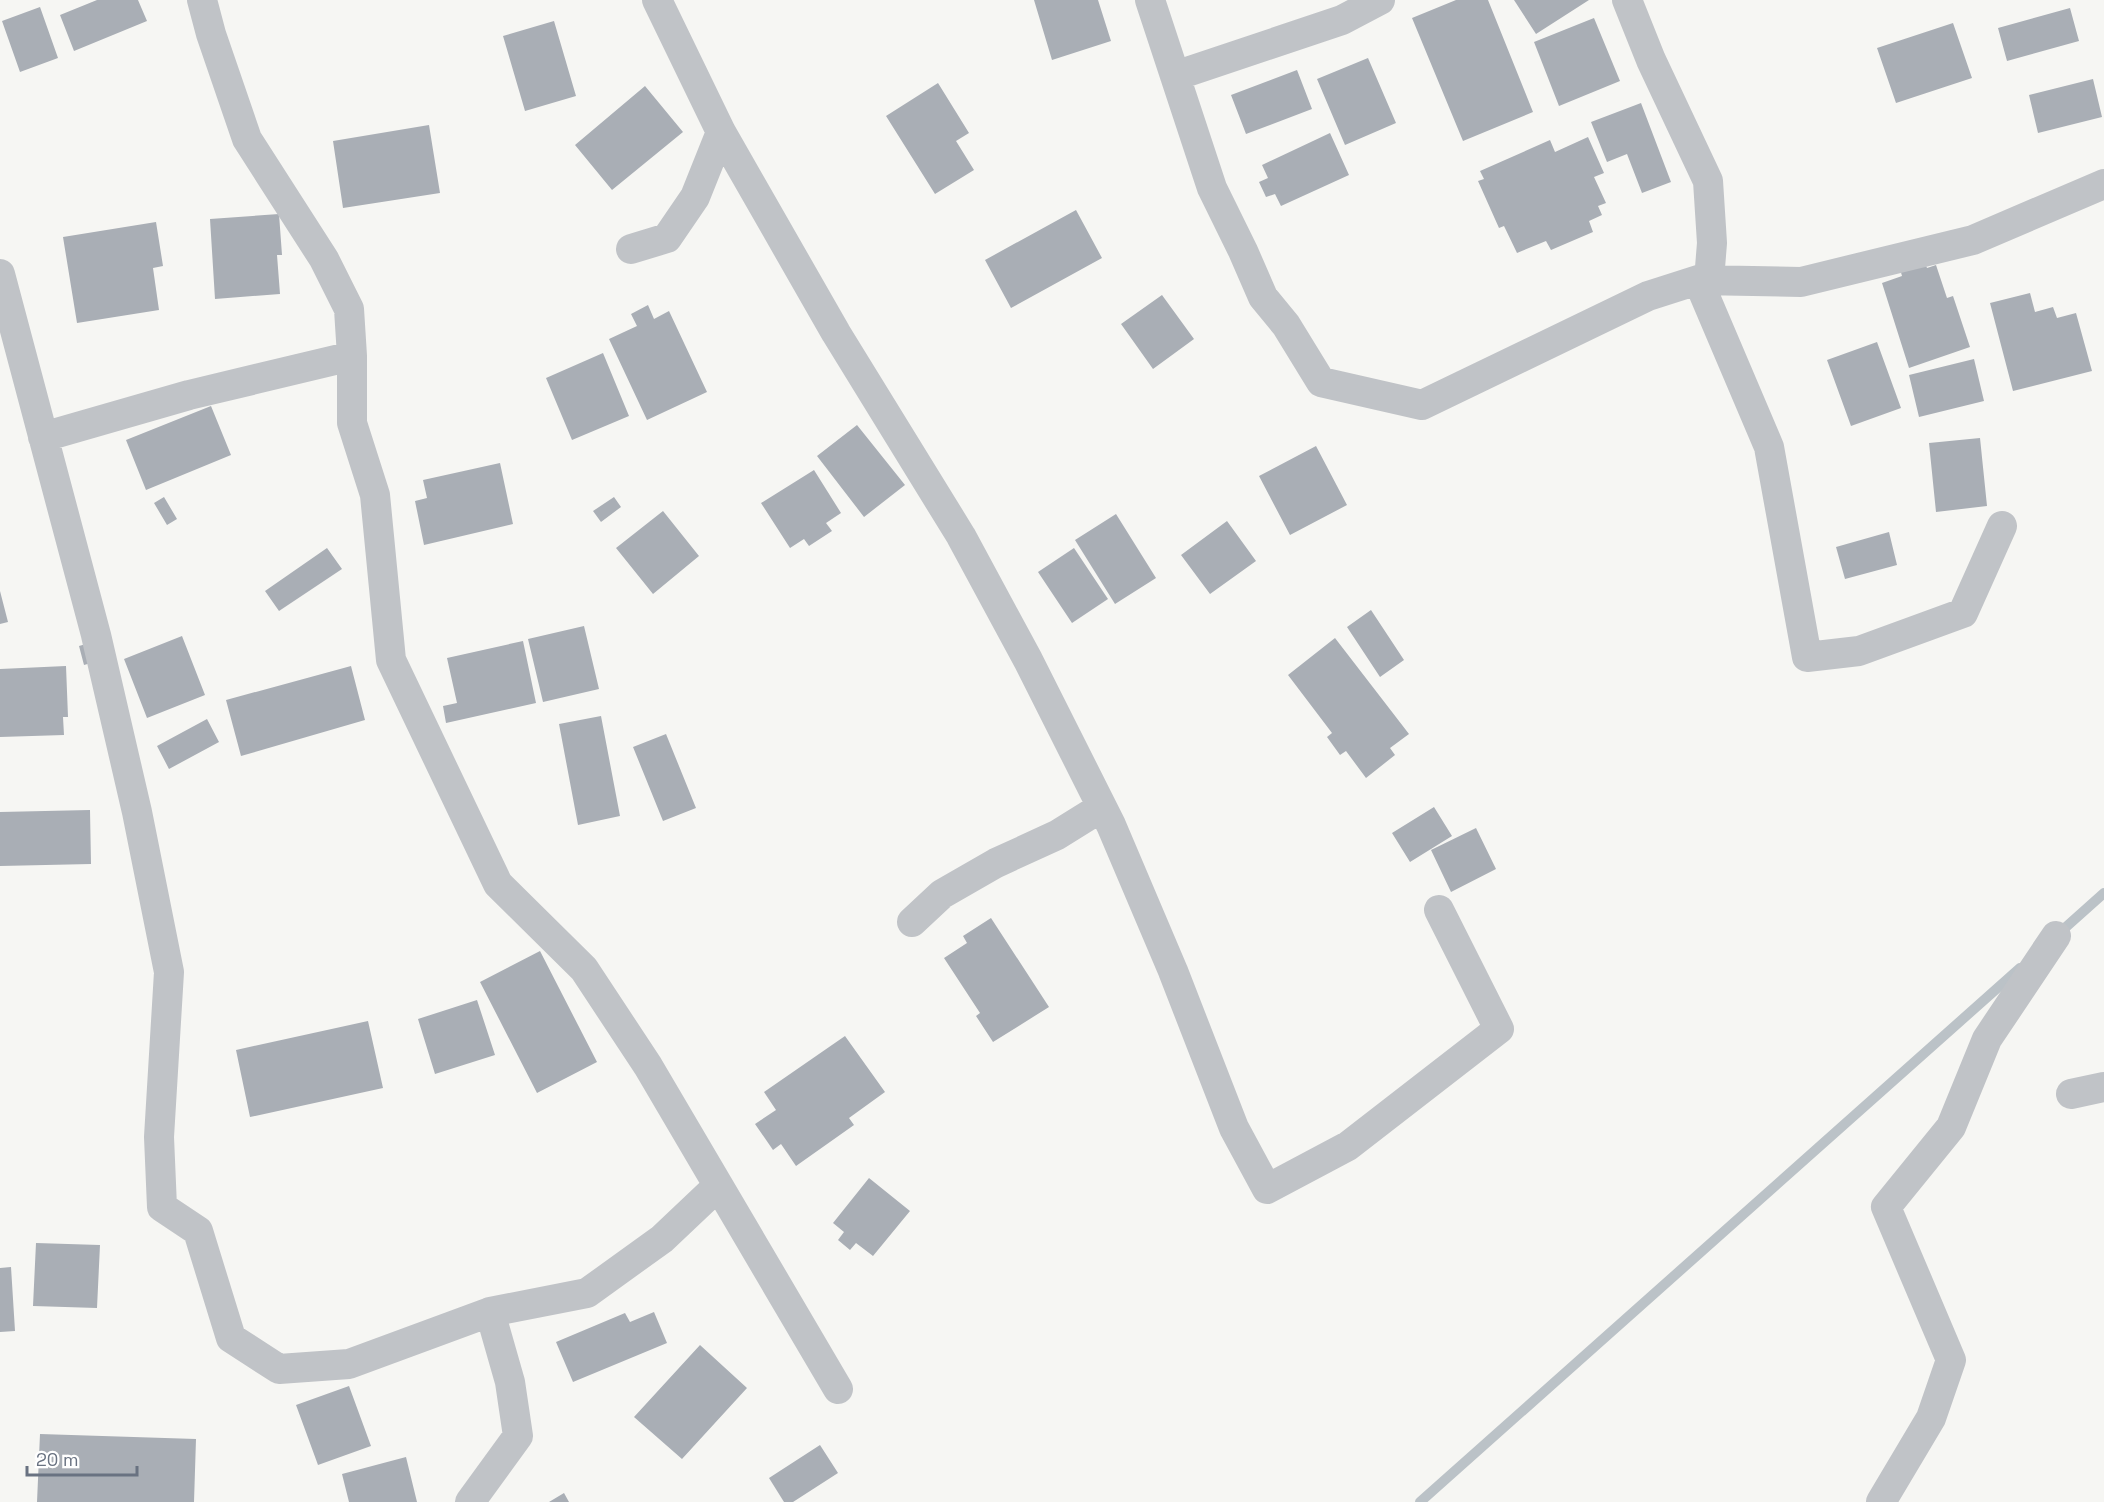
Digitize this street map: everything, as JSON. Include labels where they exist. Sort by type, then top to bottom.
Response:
[{"type":"street","points":[[202,0],[211,34],[247,139],[324,259],[349,309],[352,423],[375,495],[391,660],[498,884],[584,969],[648,1066],[838,1389]]},
{"type":"street","points":[[657,0],[721,132],[836,333],[961,536],[1028,660],[1102,807],[1173,971],[1234,1128],[1267,1189],[1348,1146],[1499,1029],[1438,910]]},
{"type":"street","points":[[1150,0],[1212,188],[1263,297],[1286,325],[1321,382],[1422,405],[1648,296],[1704,280],[1801,282],[1973,240],[2104,184]]},
{"type":"street","points":[[1175,76],[1342,20],[1380,0]]},
{"type":"street","points":[[1628,0],[1651,60],[1708,181],[1713,243],[1704,280],[1769,447],[1807,657],[1859,651],[1963,613],[2002,526]]},
{"type":"street","points":[[631,249],[667,238],[695,197],[721,132]]},
{"type":"street","points":[[0,274],[96,635],[137,812],[169,972],[159,1137],[162,1207],[198,1231],[231,1338],[279,1369],[349,1364],[490,1312],[587,1293],[662,1239],[718,1186]]},
{"type":"street","points":[[43,437],[189,395],[352,356]]},
{"type":"street","points":[[912,922],[942,894],[996,863],[1058,835],[1102,807]]},
{"type":"street","points":[[1881,1502],[1931,1418],[1951,1360],[1886,1207],[1951,1126],[1987,1039],[2056,936]]},
{"type":"street","points":[[2071,1094],[2104,1087]]},
{"type":"street","points":[[470,1502],[518,1436],[510,1382],[490,1312]]},
{"type":"building","points":[[97,0],[138,0],[147,21],[74,51],[60,15]]},
{"type":"building","points":[[1034,0],[1098,0],[1111,41],[1052,60]]},
{"type":"building","points":[[1456,0],[1488,0],[1533,112],[1463,141],[1412,18]]},
{"type":"building","points":[[1514,0],[1589,0],[1536,34]]},
{"type":"building","points":[[40,7],[58,58],[20,72],[2,21]]},
{"type":"building","points":[[2070,8],[2079,41],[2007,61],[1998,28]]},
{"type":"building","points":[[1594,18],[1620,81],[1559,106],[1534,42]]},
{"type":"building","points":[[554,21],[576,96],[525,111],[503,36]]},
{"type":"building","points":[[1953,23],[1972,78],[1896,103],[1877,48]]},
{"type":"building","points":[[1368,58],[1396,123],[1345,145],[1317,79]]},
{"type":"building","points":[[1297,70],[1312,109],[1246,134],[1231,95]]},
{"type":"building","points":[[2093,79],[2102,117],[2038,133],[2029,95]]},
{"type":"building","points":[[938,83],[969,133],[956,141],[974,170],[935,194],[886,116]]},
{"type":"building","points":[[645,86],[683,132],[612,190],[575,145]]},
{"type":"building","points":[[1641,103],[1671,182],[1642,193],[1627,154],[1607,162],[1591,122]]},
{"type":"building","points":[[429,125],[440,193],[343,208],[333,141]]},
{"type":"building","points":[[1330,133],[1349,175],[1281,206],[1275,194],[1266,197],[1259,182],[1268,178],[1262,165]]},
{"type":"building","points":[[1588,137],[1604,173],[1594,177],[1606,203],[1598,206],[1602,215],[1589,221],[1593,232],[1551,250],[1546,241],[1517,253],[1504,226],[1499,228],[1478,181],[1484,179],[1480,171],[1550,140],[1555,152]]},
{"type":"building","points":[[1076,210],[1102,258],[1011,308],[985,260]]},
{"type":"building","points":[[279,214],[282,255],[277,255],[280,294],[215,299],[210,219]]},
{"type":"building","points":[[156,222],[163,266],[153,268],[159,310],[77,323],[63,237]]},
{"type":"building","points":[[1924,261],[1927,268],[1936,265],[1947,298],[1953,296],[1970,347],[1909,368],[1882,283],[1902,276],[1900,269]]},
{"type":"building","points":[[2030,293],[2035,312],[2053,307],[2057,318],[2076,313],[2092,371],[2013,391],[1990,303]]},
{"type":"building","points":[[1162,295],[1194,339],[1153,369],[1121,324]]},
{"type":"building","points":[[648,305],[654,319],[669,311],[707,392],[647,420],[609,339],[637,326],[631,314]]},
{"type":"building","points":[[1877,342],[1901,408],[1851,426],[1827,360]]},
{"type":"building","points":[[603,353],[629,416],[572,440],[546,378]]},
{"type":"building","points":[[1974,359],[1984,401],[1919,417],[1909,375]]},
{"type":"building","points":[[211,406],[231,455],[146,490],[126,440]]},
{"type":"building","points":[[857,425],[905,485],[864,517],[817,456]]},
{"type":"building","points":[[1980,438],[1987,506],[1936,512],[1929,443]]},
{"type":"building","points":[[1316,446],[1347,505],[1290,535],[1259,476]]},
{"type":"building","points":[[500,463],[513,524],[424,545],[415,501],[427,498],[423,480]]},
{"type":"building","points":[[814,470],[841,513],[826,523],[832,531],[809,546],[804,539],[790,548],[761,503]]},
{"type":"building","points":[[164,497],[177,519],[167,525],[154,503]]},
{"type":"building","points":[[614,497],[621,507],[601,522],[593,511]]},
{"type":"building","points":[[663,511],[699,556],[653,594],[616,548]]},
{"type":"building","points":[[1116,514],[1156,578],[1115,604],[1075,540]]},
{"type":"building","points":[[1227,521],[1256,561],[1210,594],[1181,555]]},
{"type":"building","points":[[1889,532],[1897,565],[1845,579],[1836,547]]},
{"type":"building","points":[[327,548],[342,569],[279,611],[265,591]]},
{"type":"building","points":[[1074,548],[1108,599],[1072,623],[1038,572]]},
{"type":"building","points":[[0,591],[8,622],[0,624]]},
{"type":"building","points":[[1371,610],[1404,660],[1380,677],[1347,627]]},
{"type":"building","points":[[584,626],[599,689],[543,702],[528,639]]},
{"type":"building","points":[[182,636],[205,695],[147,718],[124,659]]},
{"type":"building","points":[[1335,638],[1409,734],[1390,748],[1395,755],[1366,778],[1346,751],[1340,755],[1327,737],[1332,733],[1288,675]]},
{"type":"building","points":[[523,641],[536,703],[446,723],[443,706],[457,703],[447,658]]},
{"type":"building","points":[[86,644],[91,663],[84,665],[79,646]]},
{"type":"building","points":[[66,666],[68,717],[63,717],[64,735],[0,737],[0,669]]},
{"type":"building","points":[[351,666],[365,720],[241,756],[226,700]]},
{"type":"building","points":[[601,716],[620,816],[578,825],[559,724]]},
{"type":"building","points":[[207,719],[219,742],[169,769],[157,746]]},
{"type":"building","points":[[666,734],[696,808],[663,821],[633,747]]},
{"type":"building","points":[[1434,807],[1452,836],[1410,862],[1392,833]]},
{"type":"building","points":[[90,810],[91,864],[0,866],[0,812]]},
{"type":"building","points":[[1476,828],[1496,869],[1451,892],[1431,850]]},
{"type":"building","points":[[991,918],[1049,1007],[993,1042],[976,1016],[980,1013],[944,958],[967,943],[963,936]]},
{"type":"building","points":[[540,951],[597,1062],[537,1093],[480,982]]},
{"type":"building","points":[[477,1000],[495,1055],[435,1074],[418,1019]]},
{"type":"building","points":[[368,1021],[383,1088],[250,1117],[236,1050]]},
{"type":"building","points":[[845,1036],[885,1092],[849,1118],[854,1125],[796,1166],[781,1144],[773,1150],[755,1124],[776,1110],[764,1092]]},
{"type":"building","points":[[869,1178],[910,1211],[873,1256],[856,1243],[850,1250],[838,1240],[844,1232],[833,1223]]},
{"type":"building","points":[[36,1243],[100,1245],[97,1308],[33,1306]]},
{"type":"building","points":[[11,1267],[15,1331],[0,1332],[0,1268]]},
{"type":"building","points":[[654,1312],[667,1343],[573,1382],[556,1342],[625,1313],[630,1322]]},
{"type":"building","points":[[700,1345],[747,1388],[682,1459],[634,1417]]},
{"type":"building","points":[[349,1386],[371,1446],[318,1465],[296,1405]]},
{"type":"building","points":[[40,1434],[196,1439],[194,1502],[37,1502]]},
{"type":"building","points":[[820,1445],[838,1473],[793,1502],[784,1502],[769,1478]]},
{"type":"building","points":[[406,1457],[417,1502],[349,1502],[342,1474]]},
{"type":"building","points":[[564,1493],[569,1502],[549,1502]]},
{"type":"waterway","points":[[2057,935],[2104,893]]},
{"type":"waterway","points":[[1420,1502],[2020,968]]}]
